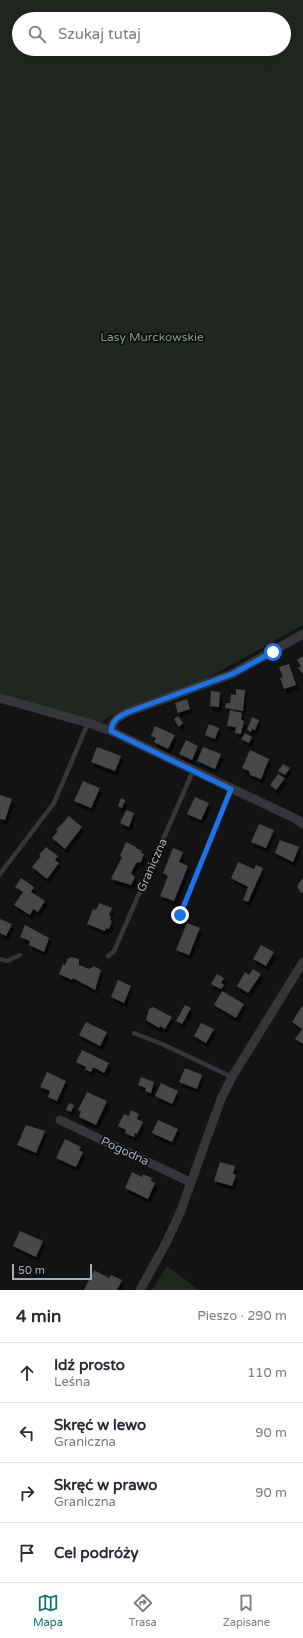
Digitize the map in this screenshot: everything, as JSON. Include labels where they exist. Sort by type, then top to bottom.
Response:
[{"type":"street","points":[[111,731],[112,724],[117,717],[232,674],[303,634]]},
{"type":"street","points":[[0,698],[111,731],[296,819],[303,824]]},
{"type":"street","points":[[140,1290],[166,1243],[180,1213],[221,1099],[232,1077],[303,962]]},
{"type":"street","name":"Pogodna","points":[[60,1120],[190,1182]]},
{"type":"lane","points":[[0,874],[54,803],[88,723]]},
{"type":"lane","name":"Graniczna","points":[[108,956],[114,951],[193,771]]},
{"type":"lane","points":[[180,915],[231,789]]},
{"type":"lane","points":[[0,959],[7,961],[20,955]]},
{"type":"lane","points":[[134,1033],[162,1044],[232,1077]]},
{"type":"green space","name":"Lasy Murckowskie","points":[[0,0],[303,0],[303,625],[192,687],[125,709],[106,719],[101,724],[0,695]]},
{"type":"green space","points":[[167,1266],[199,1290],[152,1290]]},
{"type":"building","points":[[303,656],[303,674],[298,668],[301,666],[297,660]]},
{"type":"building","points":[[289,664],[296,685],[284,689],[280,678],[283,677],[279,667]]},
{"type":"building","points":[[236,689],[245,690],[243,711],[225,708],[226,703],[230,703],[231,694],[236,695]]},
{"type":"building","points":[[211,691],[220,692],[219,707],[210,706]]},
{"type":"building","points":[[187,699],[190,709],[178,713],[175,703]]},
{"type":"building","points":[[230,710],[242,713],[241,720],[244,721],[241,734],[235,733],[236,727],[227,726]]},
{"type":"building","points":[[178,716],[183,723],[179,727],[174,719]]},
{"type":"building","points":[[252,717],[259,720],[255,730],[252,729],[251,732],[247,730]]},
{"type":"building","points":[[209,724],[219,728],[215,739],[205,735]]},
{"type":"building","points":[[155,726],[175,735],[168,749],[154,742],[156,738],[151,736]]},
{"type":"building","points":[[245,733],[252,737],[249,743],[241,739]]},
{"type":"building","points":[[186,740],[198,746],[192,760],[179,754]]},
{"type":"building","points":[[97,747],[121,756],[115,771],[91,762]]},
{"type":"building","points":[[203,747],[221,754],[215,769],[197,761]]},
{"type":"building","points":[[250,750],[269,759],[261,779],[250,775],[249,771],[242,768]]},
{"type":"building","points":[[283,764],[290,768],[285,775],[278,771]]},
{"type":"building","points":[[278,774],[285,778],[276,790],[270,785]]},
{"type":"building","points":[[83,781],[100,788],[91,808],[74,801]]},
{"type":"building","points":[[0,795],[12,799],[5,820],[0,819]]},
{"type":"building","points":[[195,797],[209,803],[201,820],[187,814]]},
{"type":"building","points":[[121,798],[125,800],[122,808],[118,806]]},
{"type":"building","points":[[126,810],[134,813],[129,827],[120,823]]},
{"type":"building","points":[[69,816],[82,827],[65,849],[52,838],[58,831],[56,830]]},
{"type":"building","points":[[259,824],[274,830],[266,848],[251,842]]},
{"type":"building","points":[[280,840],[299,847],[293,862],[275,853]]},
{"type":"building","points":[[126,842],[142,851],[141,853],[144,854],[141,862],[136,863],[131,873],[135,877],[131,885],[111,879],[122,857],[120,856]]},
{"type":"building","points":[[46,847],[58,856],[55,860],[59,863],[47,879],[32,867]]},
{"type":"building","points":[[173,848],[183,852],[179,862],[188,866],[174,901],[160,896],[168,876],[163,873]]},
{"type":"building","points":[[238,862],[254,869],[256,865],[263,868],[248,902],[243,900],[248,887],[231,878]]},
{"type":"building","points":[[21,878],[34,887],[31,892],[45,901],[38,912],[33,909],[30,915],[14,905],[23,892],[15,887]]},
{"type":"building","points":[[303,878],[303,892],[301,893],[297,886]]},
{"type":"building","points":[[99,903],[112,908],[109,915],[111,916],[110,920],[112,921],[109,929],[106,928],[105,931],[87,924],[93,909],[96,910]]},
{"type":"building","points":[[0,919],[12,924],[6,936],[0,933]]},
{"type":"building","points":[[187,923],[200,928],[189,955],[176,950]]},
{"type":"building","points":[[25,925],[49,938],[44,952],[29,945],[30,941],[20,937]]},
{"type":"building","points":[[261,945],[274,952],[266,966],[253,959]]},
{"type":"building","points":[[71,957],[79,959],[79,965],[89,969],[94,966],[101,970],[95,990],[73,978],[72,980],[59,974],[63,964],[65,965],[68,958],[70,959]]},
{"type":"building","points":[[253,969],[261,974],[248,993],[237,986],[245,972],[249,975]]},
{"type":"building","points":[[217,974],[224,978],[221,983],[224,985],[221,989],[211,984]]},
{"type":"building","points":[[118,980],[131,986],[124,1003],[111,997]]},
{"type":"building","points":[[222,991],[244,1004],[236,1018],[214,1005]]},
{"type":"building","points":[[185,1005],[191,1008],[182,1024],[176,1021]]},
{"type":"building","points":[[302,1006],[303,1044],[295,1039],[302,1029],[292,1022]]},
{"type":"building","points":[[153,1007],[172,1017],[165,1029],[160,1026],[159,1028],[146,1020],[149,1009]]},
{"type":"building","points":[[86,1022],[107,1032],[100,1046],[79,1035]]},
{"type":"building","points":[[201,1023],[214,1029],[206,1043],[194,1036]]},
{"type":"building","points":[[82,1050],[109,1063],[104,1073],[93,1067],[91,1072],[85,1069],[86,1067],[76,1062]]},
{"type":"building","points":[[185,1068],[202,1075],[197,1089],[179,1082]]},
{"type":"building","points":[[47,1072],[66,1081],[57,1101],[48,1097],[50,1091],[40,1087]]},
{"type":"building","points":[[141,1077],[154,1082],[151,1093],[145,1091],[146,1088],[138,1085]]},
{"type":"building","points":[[161,1083],[178,1091],[172,1104],[155,1096]]},
{"type":"building","points":[[87,1092],[107,1101],[96,1125],[79,1117],[81,1111],[78,1110]]},
{"type":"building","points":[[69,1103],[74,1105],[71,1112],[66,1110]]},
{"type":"building","points":[[131,1110],[139,1114],[137,1119],[143,1122],[137,1134],[135,1133],[134,1137],[125,1133],[126,1130],[118,1126],[124,1114],[129,1116]]},
{"type":"building","points":[[158,1120],[178,1129],[172,1142],[152,1133]]},
{"type":"building","points":[[26,1125],[45,1131],[36,1153],[17,1145]]},
{"type":"building","points":[[65,1139],[81,1147],[79,1150],[83,1152],[76,1167],[56,1158]]},
{"type":"building","points":[[220,1162],[235,1166],[233,1174],[236,1175],[232,1186],[214,1181]]},
{"type":"building","points":[[132,1172],[142,1177],[143,1174],[152,1178],[151,1181],[155,1183],[148,1199],[125,1188]]},
{"type":"building","points":[[20,1231],[43,1241],[36,1257],[13,1246]]},
{"type":"building","points":[[94,1270],[109,1278],[111,1275],[122,1280],[117,1290],[84,1290]]},
{"type":"route","points":[[180,915],[231,789],[111,731],[112,724],[117,717],[128,712],[232,674],[273,652]]}]
